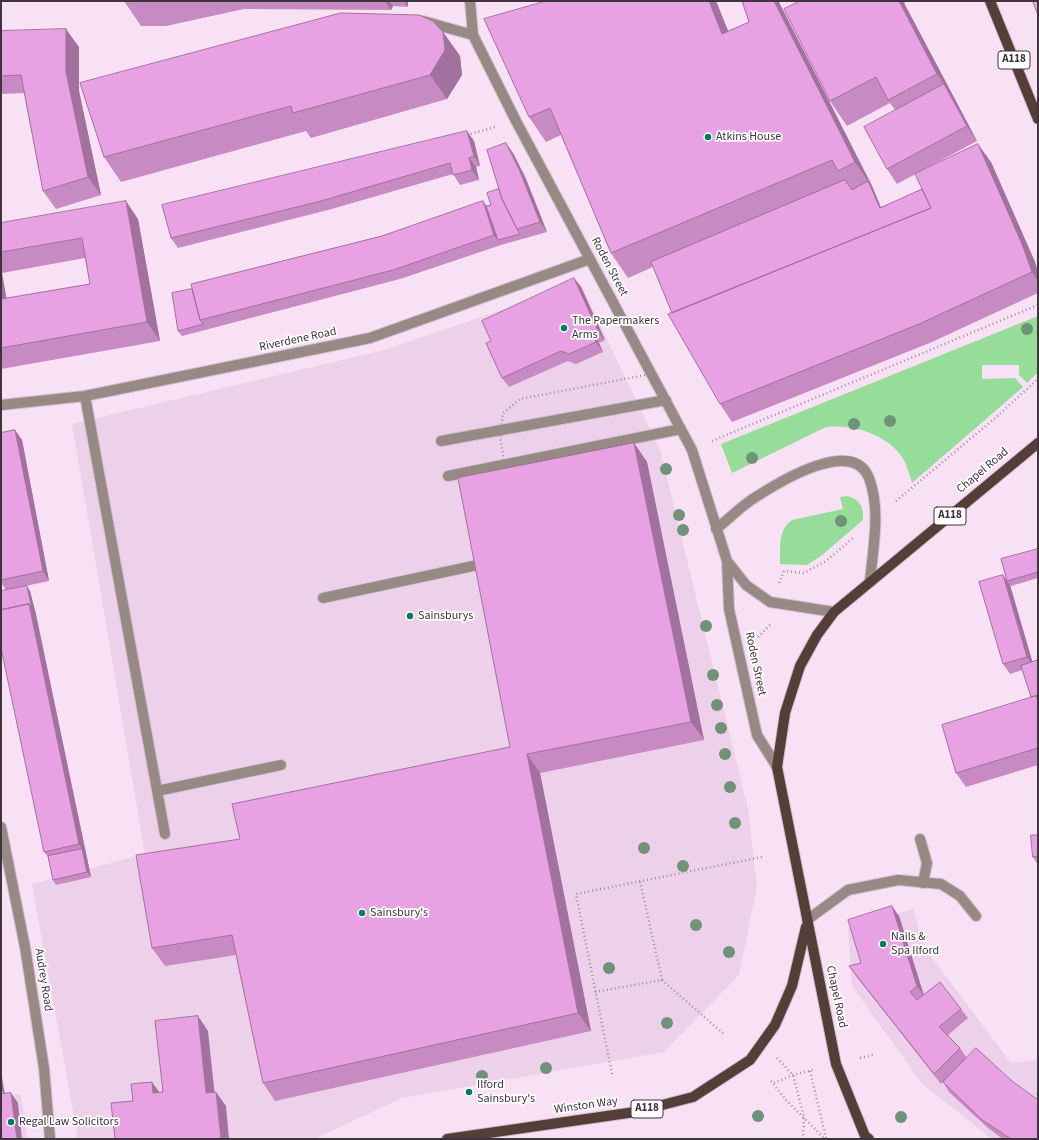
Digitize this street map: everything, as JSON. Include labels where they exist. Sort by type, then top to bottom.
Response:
[{"type":"main road","name":"A118","points":[[990,1],[1038,119]]},
{"type":"main road","name":"Chapel Road","points":[[870,581],[1038,443]]},
{"type":"main road","name":"A118","points":[[807,920],[777,767],[785,713],[800,666],[817,634],[834,612],[870,581]]},
{"type":"main road","name":"Chapel Road","points":[[807,920],[836,1064],[865,1136],[869,1139]]},
{"type":"main road","name":"Winston Way","points":[[447,1139],[635,1112],[693,1097],[750,1060],[776,1025],[792,986],[807,920]]},
{"type":"street","points":[[412,20],[420,20],[473,35],[470,1]]},
{"type":"street","name":"Roden Street","points":[[473,35],[516,121],[692,450],[727,562],[729,609],[757,735],[777,767]]},
{"type":"street","name":"Riverdene Road","points":[[1,405],[85,396],[370,338],[590,259]]},
{"type":"street","points":[[85,396],[165,834]]},
{"type":"street","points":[[441,441],[666,400]]},
{"type":"street","points":[[448,476],[681,429]]},
{"type":"street","points":[[716,529],[758,495],[802,471],[824,463],[847,460],[860,467],[868,476],[874,494],[875,519],[870,581]]},
{"type":"street","points":[[323,598],[500,560]]},
{"type":"street","name":"Roden Street","points":[[727,562],[746,585],[770,602],[834,612]]},
{"type":"street","points":[[157,791],[281,765]]},
{"type":"street","name":"Audrey Road","points":[[1,827],[25,947],[44,1068],[50,1139]]},
{"type":"street","points":[[920,839],[927,863],[923,883]]},
{"type":"street","points":[[807,920],[848,890],[898,880],[940,884],[960,896],[976,916]]},
{"type":"path","points":[[465,135],[516,121]]},
{"type":"path","points":[[714,440],[1038,305]]},
{"type":"path","points":[[507,474],[500,437],[503,413],[520,399],[651,374]]},
{"type":"path","points":[[902,496],[993,420],[1038,379]]},
{"type":"path","points":[[776,589],[784,571],[804,573],[826,561],[854,537]]},
{"type":"path","points":[[756,639],[776,619]]},
{"type":"path","points":[[612,1074],[576,894],[762,857]]},
{"type":"path","points":[[640,881],[662,980],[725,1035]]},
{"type":"path","points":[[595,992],[662,980]]},
{"type":"path","points":[[860,1058],[873,1055]]},
{"type":"path","points":[[785,1066],[794,1075],[804,1117],[803,1139]]},
{"type":"path","points":[[774,1084],[794,1075],[815,1069]]},
{"type":"path","points":[[810,1071],[826,1139]]},
{"type":"path","points":[[772,1081],[785,1099],[826,1139]]},
{"type":"shaded area","points":[[580,283],[660,450],[748,809],[757,887],[739,975],[664,1052],[402,1098],[314,1139],[78,1139],[32,884],[145,854],[72,424],[388,349]]},
{"type":"shaded area","points":[[913,909],[924,947],[1011,1063],[1038,1060],[1038,1139],[992,1139],[923,1085],[852,986],[848,928]]},
{"type":"shaded area","name":"Regal Law Solicitors","points":[[21,1094],[27,1139],[1,1139],[1,1097]]},
{"type":"green space","points":[[1038,316],[1038,372],[1027,383],[1019,375],[1019,365],[982,365],[982,379],[1015,378],[1023,387],[912,483],[905,462],[891,445],[871,433],[848,427],[826,427],[732,473],[721,444]]},
{"type":"green space","points":[[848,496],[856,500],[862,508],[863,520],[821,556],[807,565],[780,564],[782,534],[787,524],[792,520],[843,509],[840,497]]},
{"type":"building","name":"Atkins House","points":[[546,1],[709,1],[722,34],[749,22],[742,1],[774,1],[855,162],[838,171],[832,160],[611,253],[550,108],[529,117],[484,19]]},
{"type":"building","points":[[800,1],[899,1],[937,74],[888,100],[876,77],[830,101],[784,9]]},
{"type":"building","points":[[1033,1],[1038,1],[1038,15]]},
{"type":"building","points":[[341,13],[419,15],[433,21],[443,32],[445,50],[430,75],[293,113],[291,106],[104,157],[80,83]]},
{"type":"building","points":[[66,29],[66,72],[88,177],[43,191],[21,75],[1,76],[1,31]]},
{"type":"building","points":[[944,84],[967,126],[887,169],[864,127]]},
{"type":"building","points":[[467,131],[474,156],[469,158],[472,170],[453,175],[450,163],[321,201],[171,238],[162,205]]},
{"type":"building","points":[[506,143],[519,169],[540,222],[517,229],[502,199],[487,150]]},
{"type":"building","points":[[978,144],[1022,244],[1032,272],[919,324],[720,404],[668,314],[931,208],[915,174]]},
{"type":"building","points":[[845,180],[852,190],[868,181],[880,208],[922,189],[931,208],[672,313],[651,262]]},
{"type":"building","points":[[499,189],[502,199],[520,234],[498,240],[486,206],[491,205],[487,193]]},
{"type":"building","points":[[126,201],[147,322],[1,348],[1,299],[90,284],[82,238],[1,252],[1,223]]},
{"type":"building","points":[[483,201],[494,235],[393,270],[200,320],[191,284],[382,236]]},
{"type":"building","points":[[574,278],[598,331],[592,333],[596,342],[569,354],[561,351],[502,378],[486,343],[491,341],[482,321]]},
{"type":"building","points":[[192,289],[200,320],[203,324],[178,331],[172,293]]},
{"type":"building","points":[[15,430],[43,571],[1,580],[1,433]]},
{"type":"building","points":[[634,443],[691,722],[527,754],[578,1013],[263,1083],[232,935],[152,948],[136,855],[240,839],[232,804],[510,747],[458,478]]},
{"type":"building","points":[[1038,549],[1038,572],[1007,581],[1001,559]]},
{"type":"building","points":[[1003,575],[1027,657],[1003,664],[979,582]]},
{"type":"building","points":[[27,586],[32,609],[29,604],[1,610],[1,591]]},
{"type":"building","points":[[29,604],[79,844],[44,852],[1,648],[1,610]]},
{"type":"building","points":[[1038,660],[1038,695],[1031,697],[1021,666]]},
{"type":"building","points":[[1036,696],[1038,701],[1038,748],[956,773],[942,725]]},
{"type":"building","points":[[1031,835],[1038,835],[1038,856],[1033,857]]},
{"type":"building","points":[[82,849],[87,872],[53,880],[48,856]]},
{"type":"building","points":[[892,906],[917,986],[910,992],[917,1000],[940,982],[961,1009],[939,1027],[960,1048],[934,1074],[849,966],[861,963],[848,920]]},
{"type":"building","points":[[198,1016],[206,1093],[216,1092],[221,1139],[115,1139],[111,1103],[133,1101],[131,1084],[152,1082],[153,1093],[163,1092],[155,1021]]},
{"type":"building","points":[[976,1048],[1012,1081],[1038,1100],[1038,1139],[1011,1139],[981,1119],[943,1082]]},
{"type":"building","name":"Regal Law Solicitors","points":[[11,1093],[17,1139],[1,1139],[1,1094]]},
{"type":"place","name":"Atkins House","points":[[708,137]]},
{"type":"place","name":"The Papermakers Arms","points":[[564,328]]},
{"type":"place","name":"Sainsburys","points":[[410,616]]},
{"type":"place","name":"Sainsbury's","points":[[362,913]]},
{"type":"place","name":"Nails & Spa Ilford","points":[[883,944]]},
{"type":"place","name":"Ilford Sainsbury's","points":[[469,1092]]},
{"type":"place","name":"Regal Law Solicitors","points":[[11,1122]]}]
